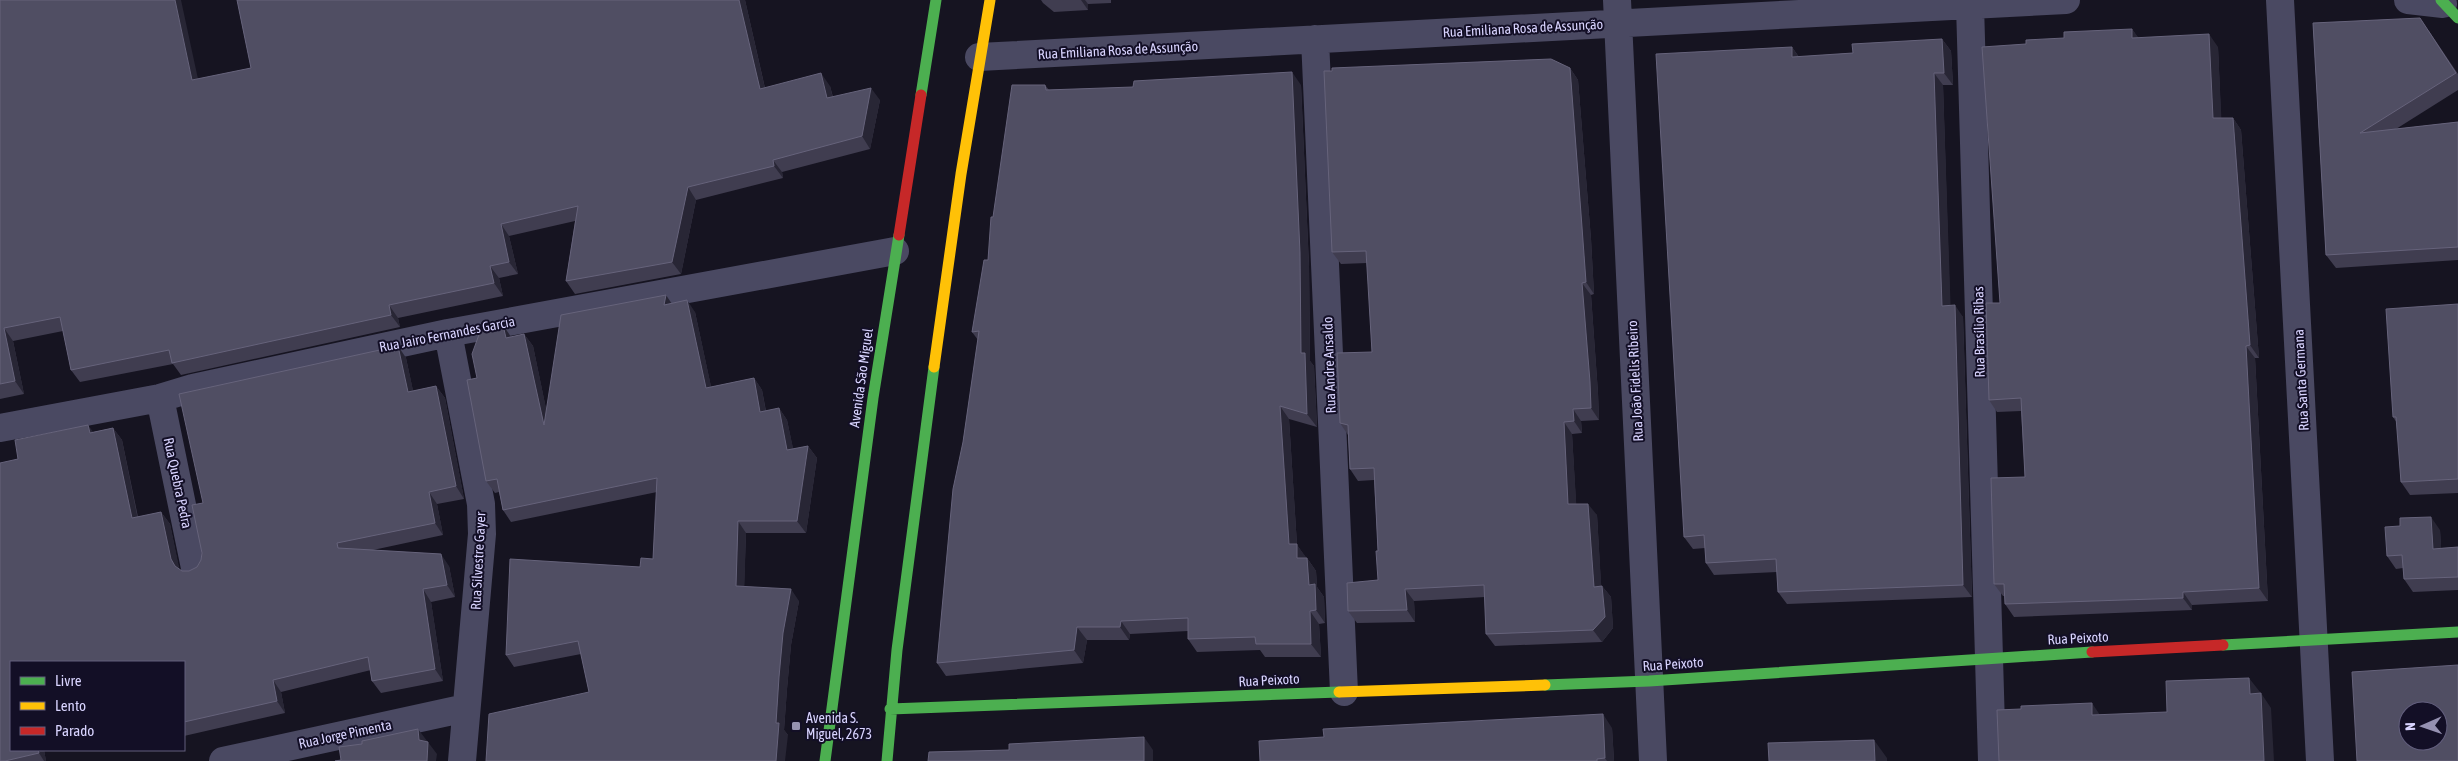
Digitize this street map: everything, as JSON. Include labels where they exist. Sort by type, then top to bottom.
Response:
[{"type":"street","name":"Avenida São Miguel","points":[[826,761],[870,417],[936,0]]},
{"type":"street","points":[[887,761],[890,708],[930,398],[979,57],[990,0]]},
{"type":"street","name":"Rua Emiliana Rosa de Assunção","points":[[979,57],[1315,39],[1617,12],[1970,5],[2066,0]]},
{"type":"street","name":"Rua Santa Germana","points":[[2280,0],[2320,761]]},
{"type":"street","points":[[2408,0],[2447,7]]},
{"type":"street","name":"Rua Brasílio Ribas","points":[[1970,5],[1992,761]]},
{"type":"street","name":"Rua João Fidelis Ribeiro","points":[[1617,12],[1653,761]]},
{"type":"street","name":"Rua Andre Ansaldo","points":[[1315,39],[1344,692]]},
{"type":"street","name":"Rua Jairo Fernandes Garcia","points":[[0,428],[160,398],[193,388],[448,333],[895,251]]},
{"type":"street","name":"Rua Silvestre Gayer","points":[[448,333],[480,504],[482,534],[462,761]]},
{"type":"street","name":"Rua Quebra Pedra","points":[[160,398],[195,568]]},
{"type":"street","name":"Rua Peixoto","points":[[890,708],[1182,700],[1649,681],[1988,658],[2458,632]]},
{"type":"street","name":"Rua Jorge Pimenta","points":[[223,761],[466,708]]},
{"type":"building","points":[[0,0],[175,0],[192,80],[251,68],[237,0],[739,0],[760,89],[821,73],[827,98],[871,88],[862,136],[773,160],[774,166],[688,187],[672,262],[566,281],[578,206],[501,224],[509,262],[490,266],[494,283],[389,305],[391,315],[172,363],[169,350],[71,370],[60,317],[4,328],[15,381],[0,384]]},
{"type":"building","points":[[2420,18],[2456,73],[2360,133],[2458,122],[2458,247],[2326,255],[2313,23]]},
{"type":"building","points":[[2132,29],[2132,38],[2209,34],[2213,118],[2233,118],[2250,345],[2246,346],[2259,588],[2183,592],[2183,598],[2005,604],[2004,584],[1994,584],[1991,478],[2025,477],[2021,398],[1989,400],[1986,303],[2000,303],[1982,47],[2026,44],[2026,40],[2064,38],[2064,32]]},
{"type":"building","points":[[1942,39],[1944,73],[1934,73],[1942,306],[1955,305],[1963,585],[1778,592],[1776,559],[1706,563],[1704,535],[1684,537],[1656,54],[1792,47],[1792,57],[1853,53],[1852,44]]},
{"type":"building","points":[[1551,59],[1570,68],[1586,282],[1582,283],[1591,408],[1573,409],[1574,421],[1564,422],[1568,504],[1588,504],[1594,587],[1602,586],[1605,617],[1593,630],[1486,634],[1484,585],[1405,589],[1407,610],[1348,611],[1347,583],[1378,580],[1376,551],[1378,551],[1374,468],[1350,469],[1348,425],[1340,423],[1337,353],[1372,352],[1366,251],[1332,252],[1324,71],[1332,71],[1332,68]]},
{"type":"building","points":[[1292,72],[1300,253],[1301,353],[1305,353],[1307,414],[1280,406],[1289,544],[1297,544],[1297,558],[1307,558],[1309,585],[1315,584],[1316,610],[1310,611],[1311,644],[1256,644],[1255,637],[1188,639],[1188,618],[1121,621],[1120,627],[1077,627],[1074,650],[937,663],[953,489],[963,442],[979,331],[972,332],[984,260],[988,260],[991,217],[993,217],[1012,85],[1045,85],[1046,90],[1133,87],[1134,81]]},
{"type":"building","points":[[666,295],[664,305],[687,300],[706,388],[754,378],[760,412],[779,408],[787,450],[808,446],[797,521],[738,521],[736,586],[791,589],[783,633],[779,677],[776,723],[779,723],[776,761],[486,761],[489,714],[589,692],[578,641],[506,655],[510,559],[640,567],[641,558],[653,559],[657,478],[503,510],[497,479],[486,481],[467,380],[477,378],[472,354],[481,329],[503,325],[506,338],[524,334],[544,425],[561,315]]},
{"type":"building","points":[[2458,304],[2458,479],[2401,482],[2396,417],[2393,417],[2386,309]]},
{"type":"building","points":[[398,346],[408,392],[436,386],[456,486],[429,492],[435,523],[337,543],[338,548],[441,554],[447,585],[423,589],[435,669],[372,681],[368,657],[273,680],[277,701],[185,722],[185,661],[10,661],[10,751],[38,751],[39,753],[0,761],[0,463],[18,459],[15,440],[88,425],[90,433],[113,428],[132,518],[161,512],[171,559],[175,566],[182,571],[189,571],[197,567],[202,553],[192,505],[203,503],[179,394]]},
{"type":"building","points":[[2431,517],[2433,549],[2458,547],[2458,577],[2404,579],[2402,555],[2387,556],[2385,527],[2400,526],[2400,518]]},
{"type":"building","points":[[2458,665],[2458,761],[2357,761],[2352,672]]},
{"type":"building","points":[[2249,678],[2250,694],[2261,693],[2264,761],[1999,761],[1997,710],[2021,709],[2021,706],[2092,703],[2092,715],[2167,712],[2166,681]]},
{"type":"building","points":[[1603,714],[1605,758],[1597,759],[1597,761],[1260,761],[1259,741],[1324,737],[1323,729]]},
{"type":"building","points":[[418,729],[419,740],[428,742],[427,761],[335,761],[341,760],[339,747],[362,744],[362,741]]},
{"type":"building","points":[[1144,737],[1144,761],[928,761],[929,752],[1009,750],[1009,744]]},
{"type":"building","points":[[1874,740],[1875,761],[1769,761],[1768,743]]},
{"type":"traffic: fast","points":[[921,95],[936,0]]},
{"type":"traffic: fast","points":[[2441,0],[2458,18]]},
{"type":"traffic: fast","points":[[825,761],[873,398],[899,235]]},
{"type":"traffic: fast","points":[[887,761],[897,650],[934,367]]},
{"type":"traffic: fast","points":[[2223,645],[2458,632]]},
{"type":"traffic: fast","points":[[1545,685],[1649,681],[2092,652]]},
{"type":"traffic: fast","points":[[890,709],[1339,692]]},
{"type":"traffic: slow","points":[[934,367],[961,174],[990,0]]},
{"type":"traffic: slow","points":[[1339,692],[1545,685]]},
{"type":"traffic: jam","points":[[899,235],[921,95]]},
{"type":"traffic: jam","points":[[2092,652],[2223,645]]},
{"type":"place","name":"Avenida S. Miguel, 2673","points":[[796,726]]}]
